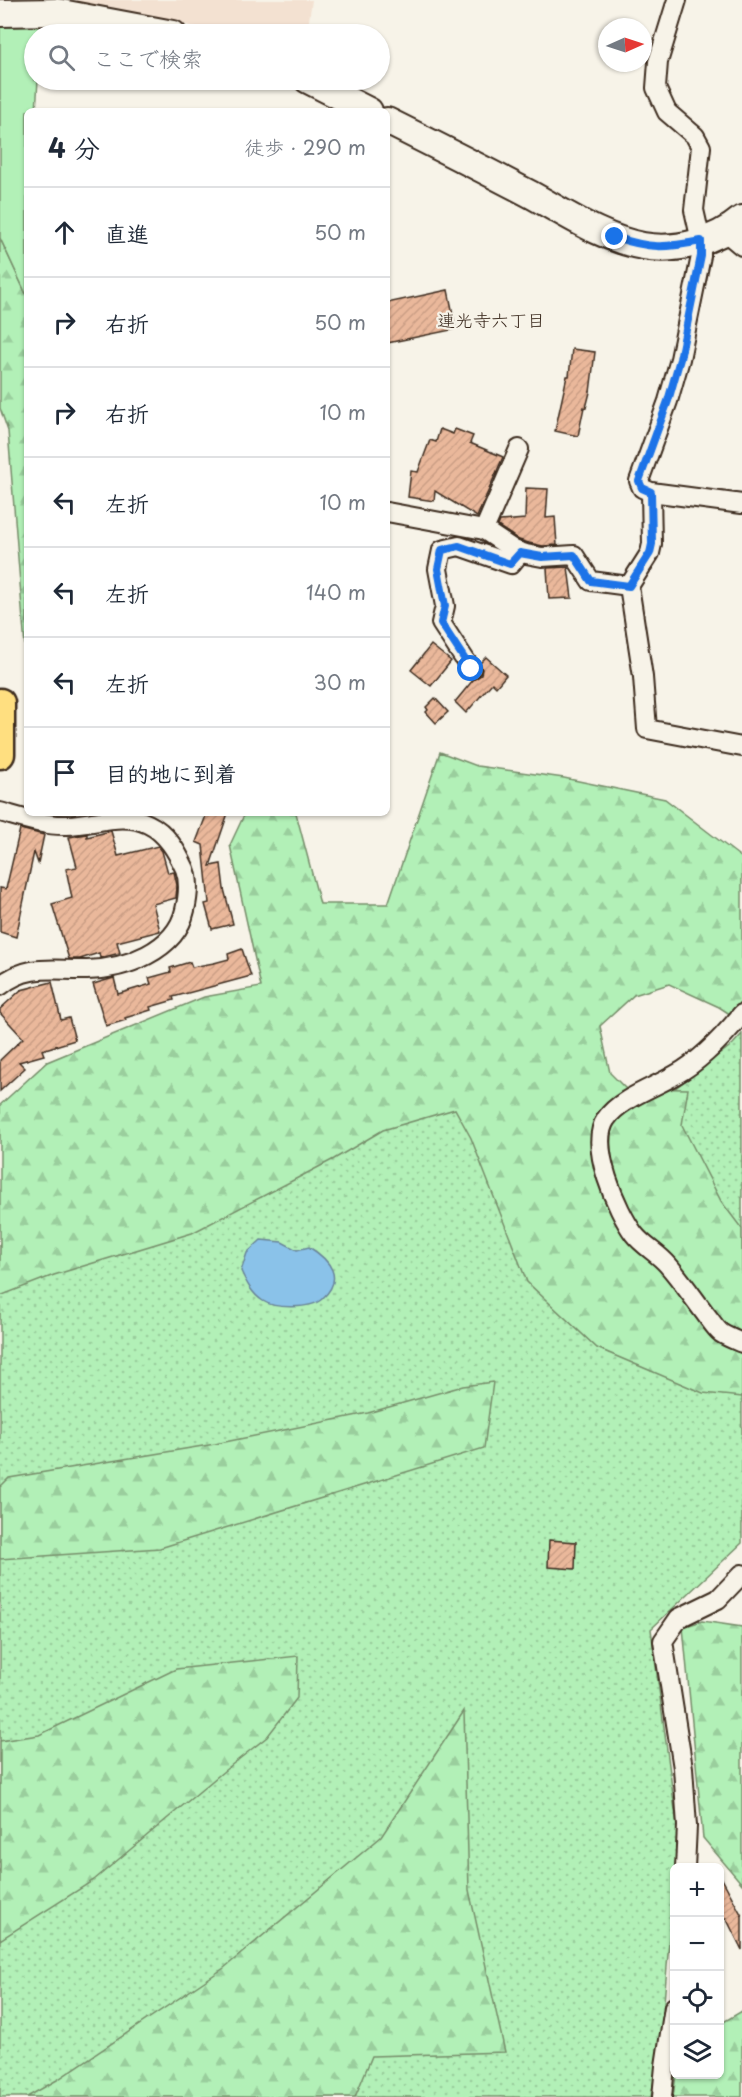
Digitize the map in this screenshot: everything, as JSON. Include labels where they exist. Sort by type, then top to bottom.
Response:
[{"type":"main road","points":[[0,13],[56,12],[120,24]]},
{"type":"main road","points":[[328,90],[363,108]]},
{"type":"main road","points":[[390,122],[615,237],[640,246],[672,247],[727,234]]},
{"type":"main road","points":[[0,703],[0,754]]},
{"type":"street","points":[[677,0],[658,62],[656,88],[667,112],[694,136],[701,147],[694,210],[727,234],[701,256],[680,359],[668,401],[639,481],[642,488],[651,492],[742,504]]},
{"type":"street","points":[[484,530],[519,449]]},
{"type":"street","points":[[651,492],[652,544],[650,553],[629,586],[644,677],[647,729],[742,747]]},
{"type":"street","points":[[390,513],[484,530],[520,553],[542,557],[574,555],[591,581],[629,586]]},
{"type":"street","points":[[471,669],[441,623],[445,606],[438,569],[442,550],[459,546],[510,564],[520,553]]},
{"type":"street","points":[[0,812],[48,824],[81,825],[107,819],[127,818],[148,824],[166,837],[178,854],[186,873],[188,895],[183,918],[171,938],[153,953],[106,968],[27,970],[11,977],[0,986]]},
{"type":"street","points":[[742,1014],[720,1040],[677,1074],[641,1092],[613,1111],[601,1129],[600,1142],[604,1164],[616,1201],[623,1217],[636,1236],[667,1263],[720,1333],[742,1343]]},
{"type":"street","points":[[685,1863],[687,1826],[683,1768],[663,1641],[679,1618],[718,1599],[742,1574]]},
{"type":"street","points":[[662,2097],[672,2025]]},
{"type":"shaded area","points":[[62,0],[312,0],[308,24],[181,24]]},
{"type":"green space","points":[[40,19],[40,24],[24,24],[24,90],[37,90],[36,108],[24,108],[24,290],[0,238],[0,26]]},
{"type":"green space","points":[[0,238],[24,290],[24,634],[8,431],[0,408]]},
{"type":"green space","points":[[440,752],[477,766],[564,778],[665,799],[742,858],[742,1022],[719,1007],[669,984],[634,995],[600,1026],[610,1073],[625,1088],[688,1089],[682,1125],[721,1201],[742,1229],[742,1397],[703,1393],[597,1348],[527,1282],[471,1138],[455,1109],[383,1130],[334,1159],[192,1233],[54,1275],[0,1296],[0,1105],[47,1062],[204,997],[261,987],[230,845],[244,816],[297,816],[320,904],[388,904]]},
{"type":"green space","points":[[742,1034],[742,1292],[665,1096],[733,1044]]},
{"type":"green space","points":[[449,1051],[742,1360],[742,1543],[651,1629],[678,1833],[676,1863],[670,1863],[670,1930],[661,2039],[651,2097],[0,2097],[0,1243]]},
{"type":"green space","points":[[493,1382],[484,1448],[160,1548],[0,1559],[0,1487],[9,1478],[215,1444],[368,1413],[463,1386]]},
{"type":"green space","points":[[702,1621],[742,1627],[742,1884],[703,1838],[683,1627]]},
{"type":"green space","points":[[298,1656],[297,1698],[267,1737],[94,1880],[0,1940],[0,1741],[39,1735],[176,1669]]},
{"type":"green space","points":[[464,1711],[469,1890],[505,2052],[372,2056],[355,2097],[27,2097],[57,2080],[224,1968],[381,1837]]},
{"type":"green space","points":[[742,2011],[742,2097],[673,2097],[675,2079],[724,2079],[724,2022]]},
{"type":"water","points":[[261,1240],[282,1242],[297,1250],[309,1247],[317,1252],[332,1270],[333,1284],[329,1291],[317,1302],[293,1307],[269,1304],[259,1298],[250,1288],[241,1271],[247,1253]]},
{"type":"building","points":[[448,290],[456,329],[390,342],[390,302]]},
{"type":"building","points":[[572,349],[595,352],[590,392],[586,408],[584,407],[578,436],[555,431],[567,376],[569,376]]},
{"type":"building","points":[[440,429],[453,434],[455,429],[473,436],[470,443],[503,457],[477,517],[435,491],[434,501],[408,497],[411,471],[418,472],[430,440],[436,442]]},
{"type":"building","points":[[526,488],[548,489],[546,518],[555,517],[557,545],[543,546],[519,540],[498,526],[500,521],[525,519]]},
{"type":"building","points":[[568,567],[572,598],[549,599],[547,568]]},
{"type":"building","points":[[431,645],[451,661],[431,686],[411,670]]},
{"type":"building","points":[[486,657],[506,675],[496,687],[492,683],[466,713],[455,702],[473,680],[481,675],[480,663]]},
{"type":"building","points":[[435,698],[448,712],[436,723],[426,712],[428,710],[426,707]]},
{"type":"building","points":[[206,816],[227,816],[210,866],[221,864],[224,889],[233,924],[212,929],[205,904],[209,903],[203,845],[196,842]]},
{"type":"building","points":[[20,829],[44,835],[38,863],[34,852],[16,937],[0,932],[0,888],[6,889]]},
{"type":"building","points":[[111,831],[118,856],[158,846],[162,851],[168,873],[174,872],[177,885],[176,898],[153,904],[160,931],[117,942],[120,953],[100,958],[99,953],[80,959],[69,959],[52,904],[72,898],[66,869],[77,867],[69,837],[87,834],[87,837]]},
{"type":"building","points":[[242,949],[251,976],[173,997],[174,1000],[150,1007],[151,1010],[106,1026],[93,984],[114,978],[118,994],[151,984],[149,978],[171,972],[170,968],[190,962],[192,967],[214,963],[229,959],[228,954]]},
{"type":"building","points":[[52,982],[61,1020],[69,1018],[75,1040],[42,1050],[44,1055],[19,1062],[25,1068],[0,1091],[0,1060],[23,1038],[0,1013],[0,1009],[21,990]]},
{"type":"building","points":[[549,1540],[576,1542],[575,1569],[548,1567]]},
{"type":"building","points":[[724,1882],[742,1916],[742,1950],[726,1918],[724,1919]]},
{"type":"district","name":"連光寺六丁目","points":[[491,319]]},
{"type":"route","points":[[471,669],[441,623],[445,606],[438,569],[442,550],[459,546],[510,564],[520,553],[542,557],[574,555],[591,581],[629,586],[650,553],[652,544],[651,492],[642,488],[639,481],[668,401],[680,359],[701,256],[701,241],[656,248],[640,246],[615,237]]}]
